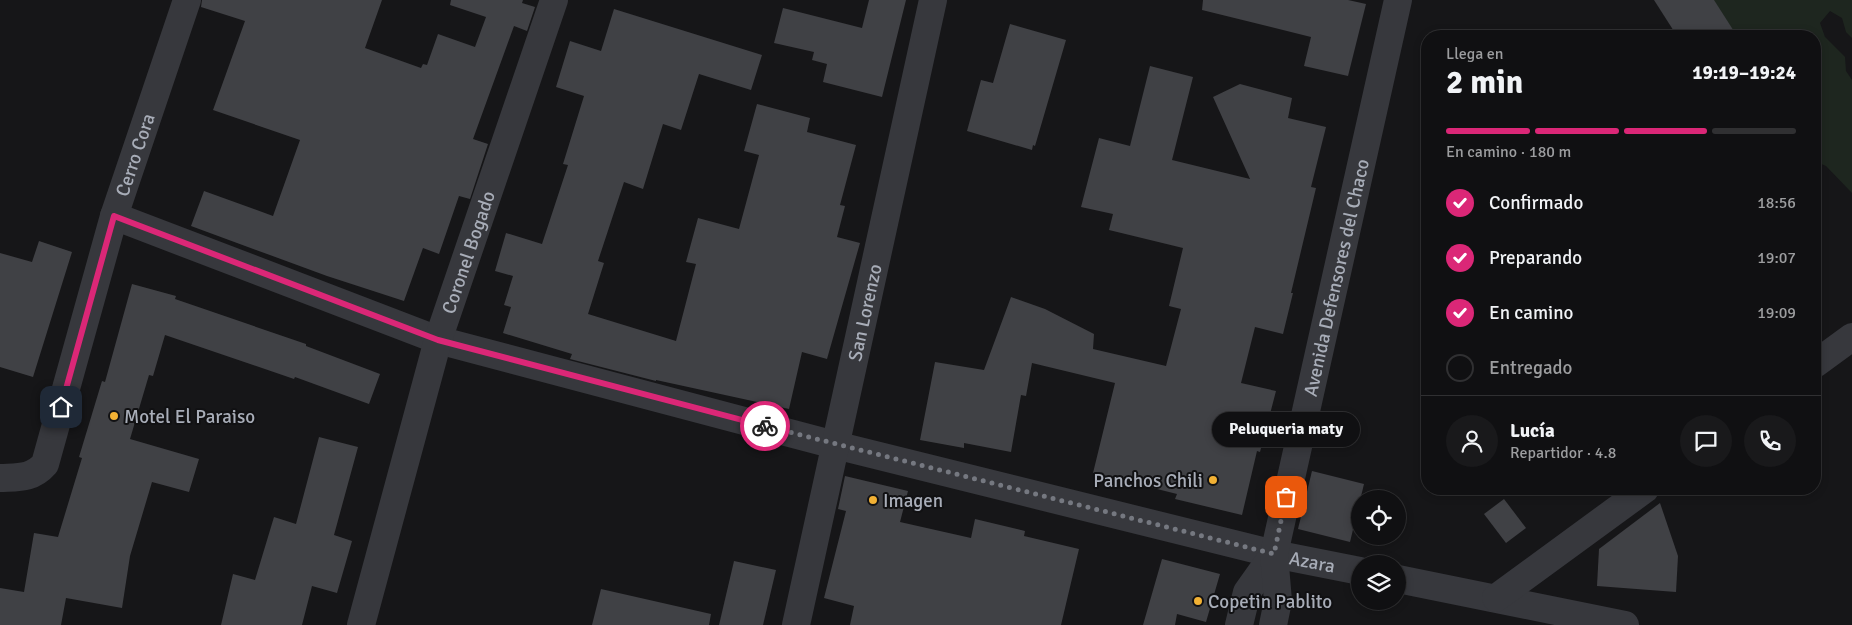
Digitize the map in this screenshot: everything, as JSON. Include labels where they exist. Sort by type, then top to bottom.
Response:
[{"type":"street","name":"Cerro Cora","points":[[0,478],[34,475],[44,464],[114,216],[187,0]]},
{"type":"street","name":"Coronel Bogado","points":[[361,625],[438,340],[554,0]]},
{"type":"street","name":"San Lorenzo","points":[[796,625],[933,0]]},
{"type":"street","name":"Avenida Defensores del Chaco","points":[[1273,625],[1278,601],[1274,554],[1398,0]]},
{"type":"street","name":"Azara","points":[[114,216],[438,340],[835,445],[1274,554],[1351,569]]},
{"type":"street","points":[[1821,359],[1852,336]]},
{"type":"street","points":[[1496,598],[1637,495]]},
{"type":"street","name":"Avenida Defensores del Chaco","points":[[1239,625],[1247,592],[1274,554]]},
{"type":"street","points":[[1406,581],[1626,625]]},
{"type":"shaded area","points":[[1705,0],[1852,0],[1852,38],[1846,32],[1842,18],[1830,11],[1820,23],[1825,37],[1845,57],[1846,71],[1852,80],[1852,193],[1826,166],[1821,164],[1821,30],[1727,30],[1720,23]]},
{"type":"building","points":[[202,0],[382,0],[365,48],[421,68],[423,64],[427,65],[438,34],[475,47],[486,17],[450,5],[451,0],[523,0],[522,3],[535,7],[527,31],[514,26],[473,139],[488,144],[470,199],[459,196],[439,254],[423,248],[404,301],[327,276],[191,226],[204,191],[273,216],[300,140],[213,110],[245,21],[201,7]]},
{"type":"building","points":[[869,0],[906,0],[882,97],[823,82],[827,64],[812,60],[814,52],[774,43],[783,8],[862,28]]},
{"type":"building","points":[[1203,0],[1348,0],[1366,4],[1348,76],[1304,66],[1311,37],[1202,10]]},
{"type":"building","points":[[1654,0],[1714,0],[1733,30],[1673,30]]},
{"type":"building","points":[[614,9],[762,55],[751,90],[699,74],[681,130],[663,124],[643,189],[624,182],[598,261],[604,263],[588,314],[676,341],[696,264],[686,262],[698,218],[739,229],[759,155],[744,151],[757,104],[810,118],[807,132],[856,145],[840,205],[845,206],[837,237],[860,243],[827,359],[802,352],[789,409],[656,381],[570,359],[572,354],[503,333],[511,307],[504,305],[513,276],[495,271],[506,233],[542,244],[568,165],[563,164],[584,96],[556,87],[570,41],[601,51]]},
{"type":"building","points":[[1010,24],[1066,40],[1035,146],[1033,145],[1032,150],[967,131],[981,80],[993,83]]},
{"type":"building","points":[[1150,66],[1193,77],[1172,160],[1250,179],[1213,97],[1240,84],[1292,98],[1288,118],[1326,127],[1311,187],[1316,188],[1283,334],[1255,327],[1241,383],[1276,391],[1260,452],[1257,451],[1242,515],[1175,499],[1177,494],[1093,473],[1115,383],[1032,363],[1026,396],[1021,395],[1011,452],[964,443],[964,448],[920,440],[935,362],[984,370],[1011,297],[1045,309],[1094,334],[1093,349],[1166,366],[1181,309],[1169,306],[1183,248],[1109,230],[1113,214],[1081,207],[1099,138],[1130,146]]},
{"type":"building","points":[[39,241],[72,252],[33,377],[0,367],[0,253],[32,262]]},
{"type":"building","points":[[132,284],[176,296],[175,299],[306,344],[306,346],[380,374],[369,404],[295,377],[294,379],[165,335],[153,376],[149,375],[130,439],[199,459],[189,492],[152,482],[130,556],[122,608],[66,598],[61,625],[0,625],[0,588],[24,592],[34,533],[58,537],[82,458],[79,457],[102,381],[105,382]]},
{"type":"building","points":[[319,437],[358,447],[334,535],[352,541],[337,593],[312,586],[302,625],[221,625],[233,574],[255,580],[274,517],[296,524]]},
{"type":"building","points":[[1312,471],[1364,484],[1363,490],[1351,490],[1350,542],[1298,529]]},
{"type":"building","points":[[845,476],[908,491],[900,522],[971,538],[975,519],[1025,531],[1024,536],[1079,549],[1061,625],[850,625],[854,606],[824,598],[846,511],[838,509]]},
{"type":"building","points":[[1504,499],[1526,528],[1506,543],[1484,514]]},
{"type":"building","points":[[1660,503],[1678,556],[1676,592],[1597,586],[1599,549]]},
{"type":"building","points":[[1162,559],[1220,574],[1206,622],[1177,614],[1175,625],[1143,625]]},
{"type":"building","points":[[734,561],[776,570],[763,625],[719,625]]},
{"type":"building","points":[[601,589],[711,614],[709,625],[592,625]]},
{"type":"way so far","points":[[765,426],[1274,554],[1286,497]]},
{"type":"place","name":"Motel El Paraiso","points":[[114,416]]},
{"type":"place","name":"Panchos Chili","points":[[1213,480]]},
{"type":"place","name":"Peluqueria maty","points":[[1286,497]]},
{"type":"place","name":"Imagen","points":[[873,500]]},
{"type":"place","name":"Copetin Pablito","points":[[1198,601]]},
{"type":"route","points":[[61,407],[114,216],[438,340],[765,426]]}]
